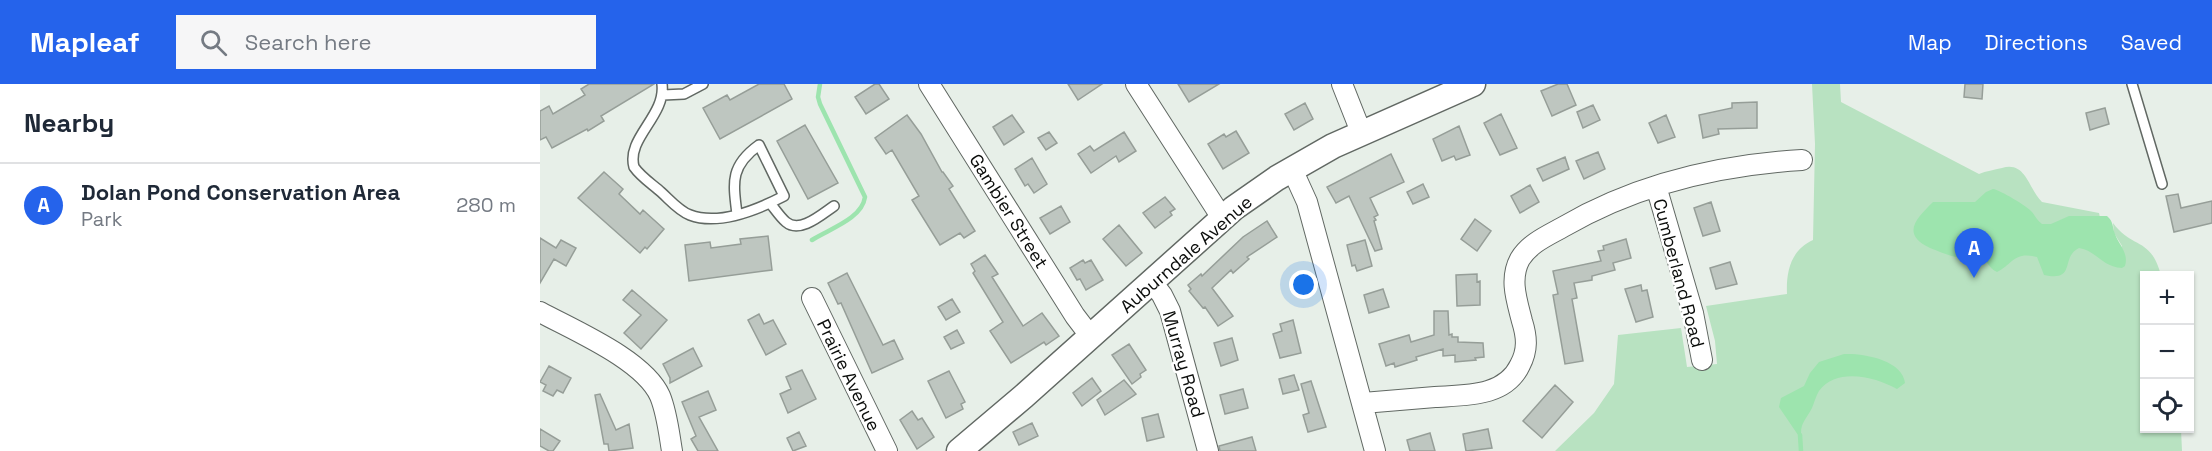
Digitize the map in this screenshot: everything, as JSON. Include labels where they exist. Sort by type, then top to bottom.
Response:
[{"type":"street","name":"Gambier Street","points":[[929,84],[1074,316],[1091,337]]},
{"type":"street","points":[[1136,84],[1222,218]]},
{"type":"street","points":[[1342,84],[1361,132]]},
{"type":"street","name":"Auburndale Avenue","points":[[959,451],[1091,337],[1222,218],[1292,169],[1361,132],[1473,84]]},
{"type":"street","points":[[1363,403],[1475,394],[1491,391],[1503,385],[1518,369],[1526,350],[1526,336],[1514,285],[1517,265],[1524,254],[1540,240],[1582,216],[1656,186],[1718,169],[1802,160]]},
{"type":"street","points":[[1292,169],[1307,202],[1375,451]]},
{"type":"street","name":"Cumberland Road","points":[[1656,186],[1693,313],[1702,360]]},
{"type":"street","name":"Murray Road","points":[[1152,282],[1170,311],[1208,451]]},
{"type":"street","name":"Prairie Avenue","points":[[812,298],[887,451]]},
{"type":"street","points":[[540,312],[627,360],[644,373],[655,387],[663,404],[672,451]]},
{"type":"lane","points":[[662,84],[663,95],[657,111],[634,150],[632,161],[634,167],[678,208],[691,215],[707,218],[737,214],[757,209],[784,196],[759,145],[742,161],[735,174],[737,214]]},
{"type":"lane","points":[[663,95],[684,94],[703,84]]},
{"type":"lane","points":[[2132,84],[2162,184]]},
{"type":"lane","points":[[770,203],[786,222],[792,225],[805,224],[834,207]]},
{"type":"shaded area","points":[[1812,84],[1840,84],[1841,102],[1979,174],[2002,168],[2016,168],[2026,177],[2042,202],[2099,213],[2110,265],[2122,246],[2114,233],[2113,223],[2127,237],[2152,254],[2160,271],[2140,271],[2140,433],[2181,433],[2182,451],[1555,451],[1594,413],[1614,384],[1618,335],[1681,328],[1687,367],[1717,364],[1715,341],[1706,306],[1787,294],[1791,262],[1800,249],[1813,240],[1815,144]]},
{"type":"shaded area","points":[[1993,189],[2025,206],[2042,224],[2051,224],[2069,216],[2107,216],[2112,222],[2115,234],[2125,253],[2125,266],[2122,268],[2109,265],[2090,252],[2079,248],[2073,252],[2065,272],[2061,275],[2044,275],[2037,257],[2029,256],[2014,259],[1997,272],[1983,259],[1949,255],[1930,248],[1916,237],[1914,226],[1933,202],[1975,202]]},
{"type":"shaded area","points":[[1844,354],[1861,355],[1890,363],[1903,375],[1905,383],[1897,389],[1867,378],[1836,379],[1819,391],[1803,423],[1801,433],[1798,435],[1779,407],[1781,398],[1804,386],[1810,373],[1819,362]]},
{"type":"building","points":[[589,84],[654,84],[601,116],[604,121],[588,131],[587,129],[552,148],[546,137],[540,140],[540,111],[549,106],[553,114],[585,95],[581,89]]},
{"type":"building","points":[[759,84],[784,84],[792,99],[720,139],[703,108],[727,95],[730,100]]},
{"type":"building","points":[[875,84],[879,84],[889,99],[866,114],[855,97]]},
{"type":"building","points":[[1068,84],[1102,84],[1078,100]]},
{"type":"building","points":[[1178,84],[1219,84],[1189,102]]},
{"type":"building","points":[[1558,84],[1567,84],[1576,105],[1552,116],[1541,91]]},
{"type":"building","points":[[1965,84],[1983,84],[1982,99],[1964,97]]},
{"type":"building","points":[[1757,102],[1757,128],[1718,129],[1719,134],[1703,138],[1699,115],[1732,108],[1732,103]]},
{"type":"building","points":[[1305,103],[1313,119],[1294,130],[1285,114]]},
{"type":"building","points":[[1593,105],[1600,120],[1583,128],[1577,112]]},
{"type":"building","points":[[2105,108],[2109,124],[2090,130],[2086,113]]},
{"type":"building","points":[[1501,114],[1517,148],[1500,155],[1484,123]]},
{"type":"building","points":[[907,115],[953,186],[949,189],[975,231],[964,238],[960,233],[940,245],[912,200],[919,196],[892,150],[886,154],[875,138]]},
{"type":"building","points":[[1012,115],[1024,132],[1004,145],[993,127]]},
{"type":"building","points":[[1666,115],[1675,137],[1658,143],[1649,123]]},
{"type":"building","points":[[805,125],[838,183],[808,199],[777,141]]},
{"type":"building","points":[[1459,126],[1470,155],[1456,160],[1454,156],[1442,161],[1433,139]]},
{"type":"building","points":[[1236,131],[1249,153],[1223,169],[1208,144],[1224,134],[1226,137]]},
{"type":"building","points":[[1049,132],[1057,143],[1046,150],[1038,138]]},
{"type":"building","points":[[1124,132],[1136,151],[1119,162],[1116,156],[1091,173],[1078,154],[1090,146],[1094,151]]},
{"type":"building","points":[[1598,152],[1605,169],[1584,179],[1576,161]]},
{"type":"building","points":[[1391,154],[1404,182],[1370,198],[1378,215],[1374,217],[1376,220],[1374,221],[1382,249],[1375,251],[1349,196],[1336,203],[1327,187]]},
{"type":"building","points":[[1565,157],[1569,169],[1543,181],[1537,169]]},
{"type":"building","points":[[1032,158],[1047,184],[1034,193],[1028,184],[1025,186],[1015,169]]},
{"type":"building","points":[[604,172],[623,189],[619,194],[640,214],[643,210],[664,229],[647,249],[645,247],[640,253],[578,198]]},
{"type":"building","points":[[1423,184],[1429,197],[1413,204],[1407,192]]},
{"type":"building","points":[[1530,185],[1539,202],[1520,213],[1511,196]]},
{"type":"building","points":[[2178,194],[2181,208],[2212,201],[2212,223],[2174,232],[2166,196]]},
{"type":"building","points":[[1165,197],[1175,209],[1170,212],[1172,215],[1155,228],[1143,213]]},
{"type":"building","points":[[1711,202],[1720,231],[1703,236],[1694,208]]},
{"type":"building","points":[[1061,206],[1070,222],[1050,234],[1040,218]]},
{"type":"building","points":[[1475,219],[1491,231],[1477,251],[1461,239]]},
{"type":"building","points":[[1267,221],[1277,237],[1247,257],[1249,259],[1233,273],[1231,270],[1212,288],[1233,316],[1218,326],[1205,307],[1203,308],[1189,291],[1191,289],[1188,285],[1201,274],[1202,276],[1243,237]]},
{"type":"building","points":[[1119,225],[1142,253],[1126,266],[1103,239]]},
{"type":"building","points":[[768,236],[772,270],[689,281],[685,245],[710,242],[711,248],[741,244],[740,239]]},
{"type":"building","points":[[540,238],[556,248],[561,240],[576,248],[566,266],[554,259],[540,283]]},
{"type":"building","points":[[1626,239],[1631,258],[1613,263],[1615,270],[1592,276],[1592,280],[1574,283],[1577,298],[1572,299],[1583,361],[1565,364],[1553,295],[1558,294],[1553,271],[1601,261],[1598,251],[1604,250],[1603,246]]},
{"type":"building","points":[[1365,240],[1372,266],[1357,271],[1355,265],[1352,266],[1347,245]]},
{"type":"building","points":[[985,255],[998,274],[992,277],[1023,326],[1042,313],[1059,336],[1046,345],[1044,342],[1011,363],[990,331],[1003,322],[973,273],[975,271],[971,264]]},
{"type":"building","points":[[1083,260],[1085,263],[1091,260],[1103,280],[1086,290],[1070,268]]},
{"type":"building","points":[[1730,262],[1737,284],[1716,289],[1710,268]]},
{"type":"building","points":[[847,273],[883,345],[894,340],[903,359],[872,373],[841,303],[838,304],[828,283]]},
{"type":"building","points":[[1477,274],[1477,282],[1480,281],[1480,305],[1457,306],[1456,275]]},
{"type":"building","points":[[1641,285],[1642,291],[1647,290],[1653,317],[1636,322],[1625,289]]},
{"type":"building","points":[[1383,289],[1389,307],[1369,313],[1364,295]]},
{"type":"building","points":[[632,290],[667,320],[641,349],[624,333],[641,315],[623,300]]},
{"type":"building","points":[[952,299],[960,312],[946,320],[938,307]]},
{"type":"building","points":[[1434,311],[1448,311],[1449,335],[1458,337],[1458,342],[1483,343],[1484,357],[1455,362],[1455,355],[1443,356],[1443,349],[1416,357],[1417,360],[1395,367],[1394,363],[1386,366],[1379,344],[1409,335],[1411,342],[1434,335]]},
{"type":"building","points":[[759,314],[764,324],[773,320],[786,344],[766,355],[748,320]]},
{"type":"building","points":[[1293,320],[1301,353],[1280,358],[1273,334],[1282,331],[1280,324]]},
{"type":"building","points":[[957,330],[964,343],[951,349],[944,337]]},
{"type":"building","points":[[1232,338],[1238,360],[1221,366],[1214,343]]},
{"type":"building","points":[[1129,344],[1146,370],[1132,384],[1112,355]]},
{"type":"building","points":[[693,348],[702,366],[670,383],[663,364]]},
{"type":"building","points":[[549,366],[571,378],[563,393],[557,390],[553,396],[543,391],[546,385],[540,382]]},
{"type":"building","points":[[802,370],[816,399],[788,413],[780,394],[791,389],[786,377]]},
{"type":"building","points":[[949,371],[965,402],[961,404],[963,409],[946,418],[928,381]]},
{"type":"building","points":[[1294,375],[1299,390],[1283,394],[1279,379]]},
{"type":"building","points":[[1092,378],[1101,391],[1082,406],[1073,393]]},
{"type":"building","points":[[1124,380],[1136,394],[1105,415],[1097,400]]},
{"type":"building","points":[[1311,381],[1326,427],[1308,432],[1303,415],[1309,413],[1301,384]]},
{"type":"building","points":[[1555,385],[1573,402],[1542,438],[1523,421]]},
{"type":"building","points":[[1243,389],[1248,408],[1225,414],[1220,395]]},
{"type":"building","points":[[708,391],[716,410],[699,417],[718,451],[698,451],[691,439],[696,436],[682,402]]},
{"type":"building","points":[[600,394],[616,430],[629,424],[633,448],[609,451],[608,444],[604,444],[595,395]]},
{"type":"building","points":[[912,411],[918,420],[922,418],[934,437],[917,449],[900,420]]},
{"type":"building","points":[[1158,414],[1164,437],[1147,441],[1142,418]]},
{"type":"building","points":[[1032,423],[1038,436],[1019,445],[1013,432]]},
{"type":"building","points":[[540,429],[560,441],[553,451],[540,446]]},
{"type":"building","points":[[1488,429],[1492,448],[1466,451],[1463,434]]},
{"type":"building","points":[[799,432],[806,446],[793,451],[787,438]]},
{"type":"building","points":[[1430,433],[1435,451],[1410,451],[1407,440]]},
{"type":"building","points":[[1252,437],[1256,451],[1220,451],[1219,446]]},
{"type":"waterway","points":[[812,240],[844,223],[863,205],[865,197],[820,104],[818,97],[820,84]]},
{"type":"waterway","points":[[1800,435],[1801,451]]},
{"type":"place","name":"Dolan Pond Conservation Area","points":[[1974,278]]}]
